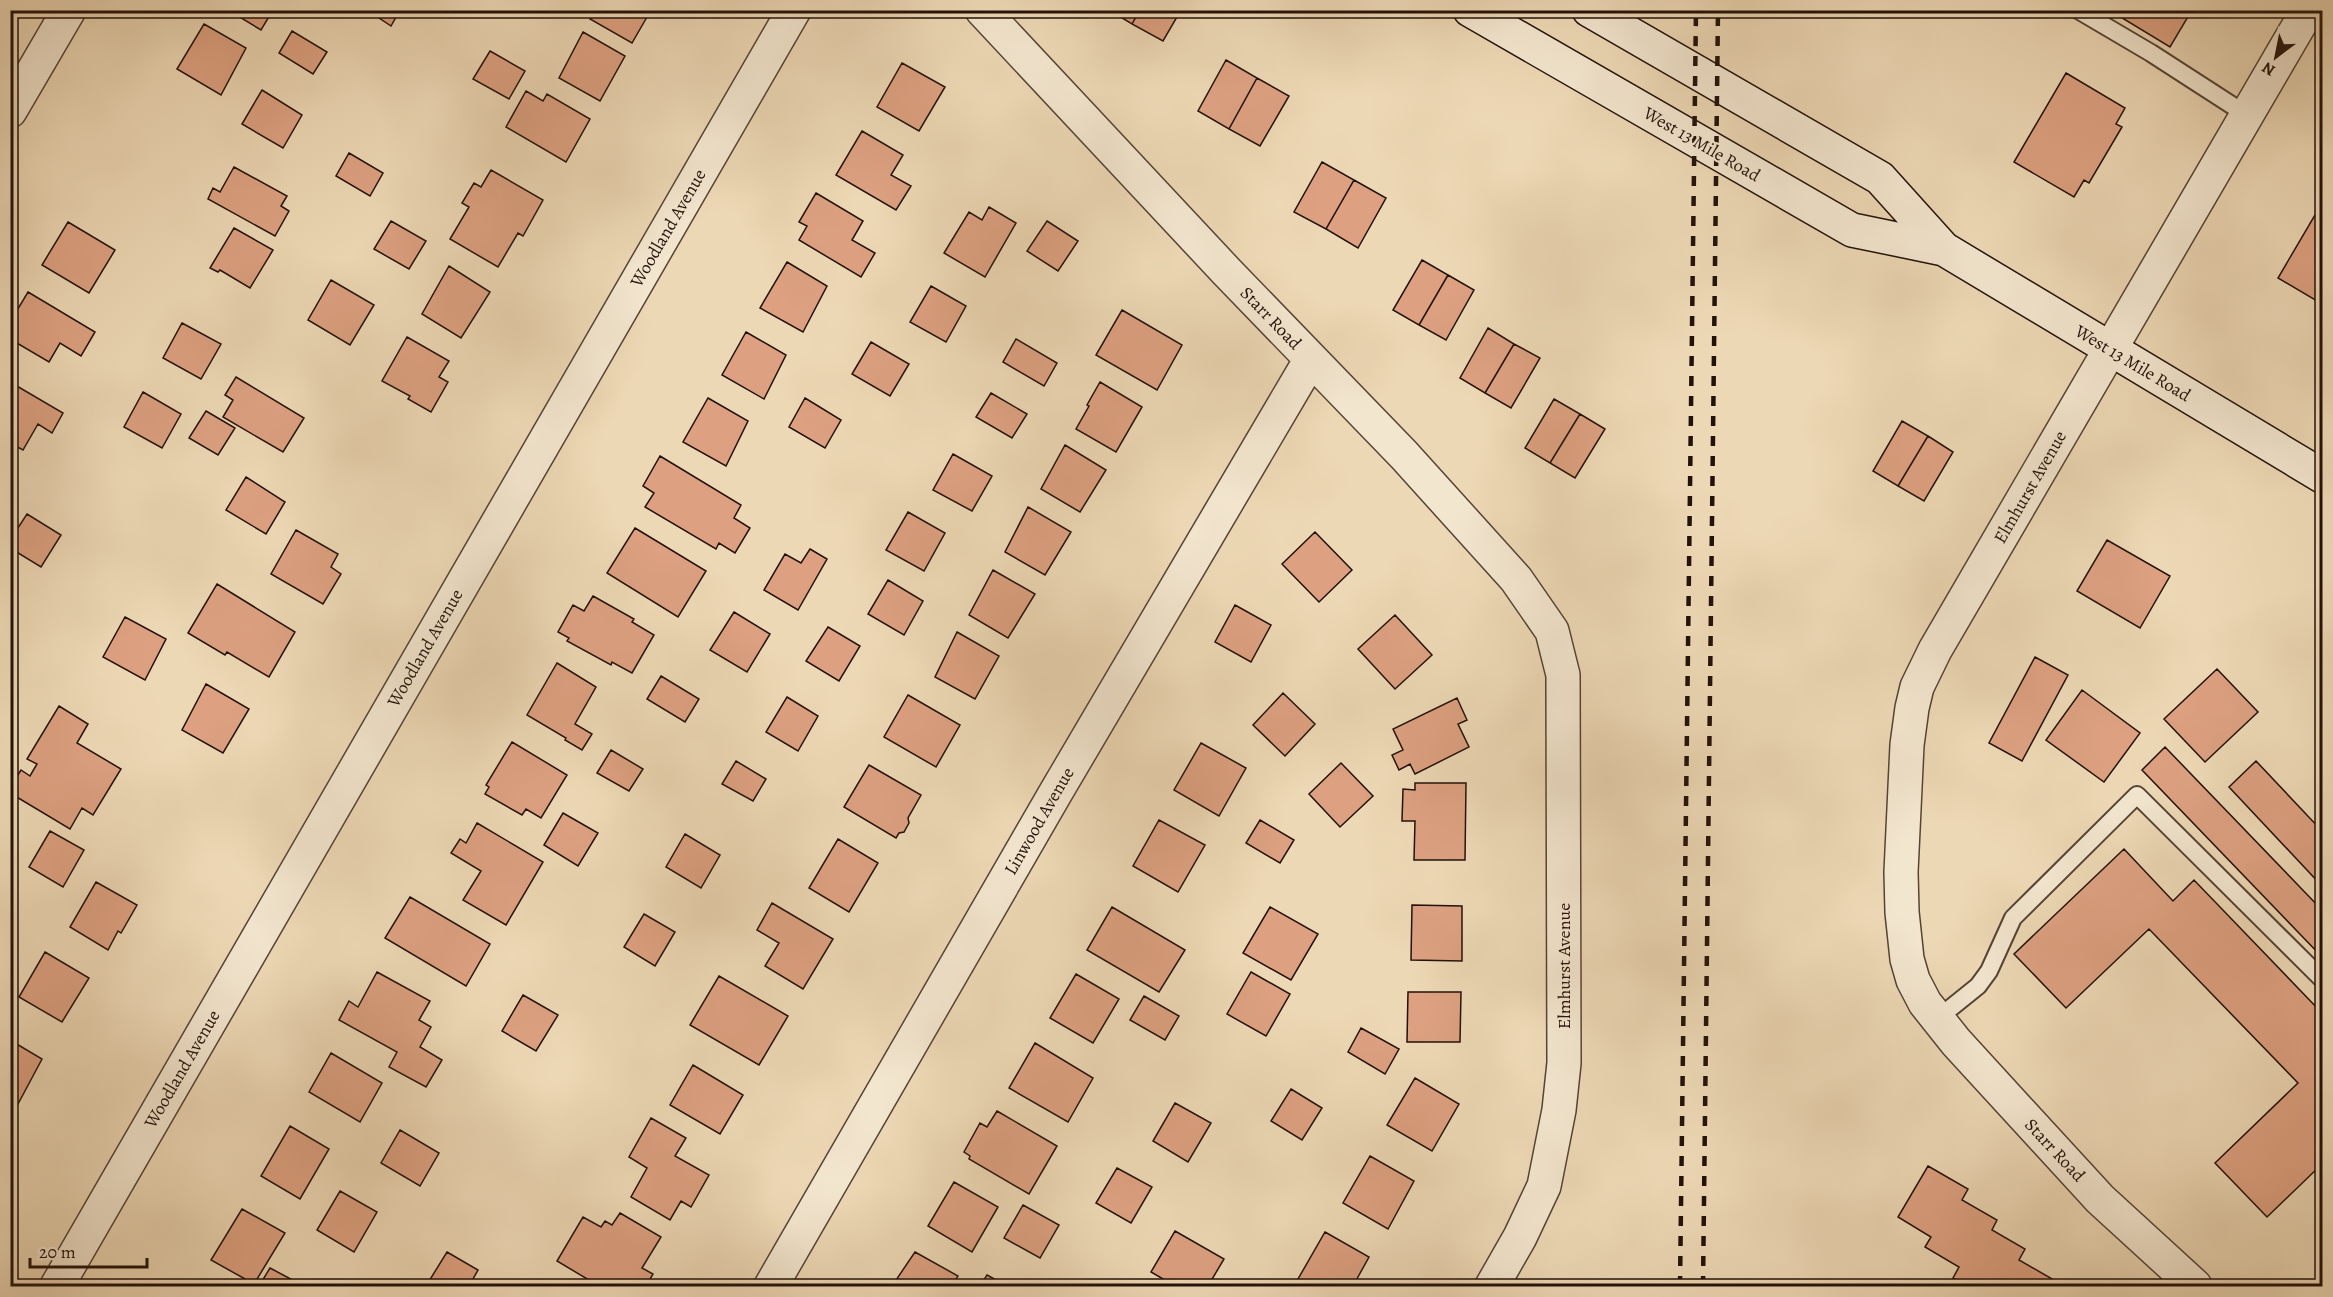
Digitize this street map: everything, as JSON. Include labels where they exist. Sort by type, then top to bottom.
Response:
[{"type":"street","points":[[10,111],[69,10]]},
{"type":"street","name":"Woodland Avenue","points":[[57,1287],[794,10]]},
{"type":"street","name":"Starr Road","points":[[982,10],[1404,455],[1516,579],[1552,631]]},
{"type":"street","name":"West 13 Mile Road","points":[[1470,10],[1852,230],[1944,249]]},
{"type":"street","name":"West 13 Mile Road","points":[[1589,10],[1880,178],[1944,249],[2322,477]]},
{"type":"street","name":"Elmhurst Avenue","points":[[1931,1011],[1913,980],[1907,959],[1902,912],[1901,872],[1906,757],[1917,687],[1935,650],[2308,10]]},
{"type":"street","name":"Linwood Avenue","points":[[771,1287],[1056,792],[1311,359]]},
{"type":"street","name":"Elmhurst Avenue","points":[[1492,1287],[1520,1237],[1544,1186],[1559,1110],[1564,1063],[1563,675],[1552,631]]},
{"type":"street","name":"Starr Road","points":[[1931,1011],[2100,1199],[2195,1287]]},
{"type":"lane","points":[[2078,10],[2151,53],[2247,115]]},
{"type":"lane","points":[[1931,1011],[1977,986],[2013,918],[2137,795],[2322,979]]},
{"type":"building","points":[[228,10],[273,10],[261,30]]},
{"type":"building","points":[[367,10],[400,10],[391,26]]},
{"type":"building","points":[[592,10],[651,10],[632,43],[590,19],[594,12]]},
{"type":"building","points":[[1109,10],[1140,10],[1132,24]]},
{"type":"building","points":[[1140,10],[1181,10],[1163,41],[1132,24]]},
{"type":"building","points":[[2109,10],[2192,10],[2170,47]]},
{"type":"building","points":[[204,24],[246,48],[221,95],[177,69]]},
{"type":"building","points":[[292,31],[327,52],[313,74],[279,53]]},
{"type":"building","points":[[583,32],[625,56],[600,101],[559,78]]},
{"type":"building","points":[[490,51],[525,71],[509,99],[473,79]]},
{"type":"building","points":[[1226,60],[1257,78],[1229,129],[1198,111]]},
{"type":"building","points":[[902,63],[945,87],[919,131],[877,107]]},
{"type":"building","points":[[2066,73],[2125,108],[2116,124],[2122,127],[2089,183],[2084,180],[2074,197],[2014,162]]},
{"type":"building","points":[[1257,78],[1289,96],[1260,146],[1229,129]]},
{"type":"building","points":[[262,90],[302,115],[283,148],[242,124]]},
{"type":"building","points":[[526,91],[543,101],[547,94],[590,119],[566,162],[506,127]]},
{"type":"building","points":[[862,131],[903,155],[891,175],[911,186],[896,210],[836,175]]},
{"type":"building","points":[[349,153],[383,173],[370,196],[336,176]]},
{"type":"building","points":[[1322,162],[1354,180],[1326,229],[1294,212]]},
{"type":"building","points":[[234,167],[287,196],[281,206],[289,211],[275,236],[208,199],[213,188],[220,192]]},
{"type":"building","points":[[491,170],[543,200],[523,236],[518,233],[498,267],[450,239],[469,207],[462,203],[474,183],[481,187]]},
{"type":"building","points":[[1354,180],[1386,198],[1358,248],[1326,229]]},
{"type":"building","points":[[816,193],[863,221],[852,240],[875,253],[861,277],[799,240],[807,226],[799,222]]},
{"type":"building","points":[[2322,203],[2322,304],[2278,278]]},
{"type":"building","points":[[989,207],[1016,223],[985,277],[944,253],[969,212],[982,220]]},
{"type":"building","points":[[391,221],[426,241],[409,269],[374,249]]},
{"type":"building","points":[[1047,221],[1078,241],[1058,271],[1027,251]]},
{"type":"building","points":[[68,222],[115,250],[89,293],[42,265]]},
{"type":"building","points":[[234,228],[273,250],[250,288],[220,270],[218,272],[210,268]]},
{"type":"building","points":[[1422,260],[1448,275],[1419,325],[1393,310]]},
{"type":"building","points":[[787,262],[827,286],[803,332],[760,308]]},
{"type":"building","points":[[449,266],[490,292],[461,338],[422,314]]},
{"type":"building","points":[[1448,275],[1474,290],[1446,340],[1419,325]]},
{"type":"building","points":[[331,280],[374,305],[350,345],[308,320]]},
{"type":"building","points":[[931,286],[966,306],[946,342],[910,322]]},
{"type":"building","points":[[28,292],[95,332],[81,356],[60,343],[49,362],[10,339],[10,322]]},
{"type":"building","points":[[1122,310],[1182,345],[1157,390],[1096,355]]},
{"type":"building","points":[[182,323],[221,344],[201,379],[163,358]]},
{"type":"building","points":[[1488,328],[1514,344],[1485,393],[1460,378]]},
{"type":"building","points":[[746,332],[786,355],[764,399],[722,375]]},
{"type":"building","points":[[407,337],[449,361],[439,377],[448,382],[431,412],[408,399],[410,396],[382,381]]},
{"type":"building","points":[[1016,339],[1057,363],[1044,386],[1003,362]]},
{"type":"building","points":[[871,342],[909,364],[890,396],[852,374]]},
{"type":"building","points":[[1514,344],[1540,358],[1511,408],[1485,393]]},
{"type":"building","points":[[236,377],[304,418],[283,452],[223,417],[233,400],[225,395]]},
{"type":"building","points":[[10,382],[63,413],[52,433],[38,424],[23,450],[10,443]]},
{"type":"building","points":[[1100,382],[1142,407],[1116,452],[1076,429]]},
{"type":"building","points":[[143,392],[181,414],[162,448],[124,427]]},
{"type":"building","points":[[991,393],[1027,414],[1012,438],[976,417]]},
{"type":"building","points":[[708,398],[748,421],[726,466],[683,442]]},
{"type":"building","points":[[805,398],[841,420],[825,448],[789,427]]},
{"type":"building","points":[[1554,399],[1580,414],[1550,463],[1525,448]]},
{"type":"building","points":[[206,411],[235,428],[218,455],[189,438]]},
{"type":"building","points":[[1580,414],[1605,429],[1575,478],[1550,463]]},
{"type":"building","points":[[1902,421],[1928,436],[1898,486],[1873,471]]},
{"type":"building","points":[[1928,436],[1953,452],[1924,501],[1898,486]]},
{"type":"building","points":[[1065,445],[1106,470],[1080,512],[1041,489]]},
{"type":"building","points":[[953,454],[992,476],[972,511],[933,490]]},
{"type":"building","points":[[660,456],[741,505],[734,518],[750,528],[735,553],[719,543],[716,549],[645,507],[654,493],[643,486]]},
{"type":"building","points":[[246,477],[285,502],[266,534],[226,510]]},
{"type":"building","points":[[1028,507],[1071,532],[1045,575],[1005,552]]},
{"type":"building","points":[[908,512],[945,533],[924,571],[886,550]]},
{"type":"building","points":[[27,514],[61,535],[41,567],[10,548],[10,540]]},
{"type":"building","points":[[635,528],[706,571],[678,617],[607,573]]},
{"type":"building","points":[[296,530],[338,554],[331,567],[341,574],[323,604],[271,574]]},
{"type":"building","points":[[1315,532],[1352,570],[1319,602],[1282,564]]},
{"type":"building","points":[[2107,540],[2170,576],[2140,628],[2077,591]]},
{"type":"building","points":[[810,549],[827,559],[798,610],[764,590],[785,554],[801,563]]},
{"type":"building","points":[[993,570],[1035,594],[1008,638],[969,615]]},
{"type":"building","points":[[888,580],[923,601],[904,635],[868,614]]},
{"type":"building","points":[[217,584],[295,632],[269,677],[227,652],[225,655],[188,633]]},
{"type":"building","points":[[593,596],[634,619],[632,622],[654,635],[632,673],[612,662],[611,665],[567,641],[569,638],[558,632],[573,605],[584,611]]},
{"type":"building","points":[[1235,605],[1271,625],[1251,662],[1215,642]]},
{"type":"building","points":[[734,612],[770,634],[747,672],[710,650]]},
{"type":"building","points":[[1395,615],[1432,655],[1395,689],[1358,649]]},
{"type":"building","points":[[125,617],[166,639],[145,680],[103,657]]},
{"type":"building","points":[[828,627],[860,646],[839,681],[806,661]]},
{"type":"building","points":[[957,632],[999,656],[975,699],[935,677]]},
{"type":"building","points":[[2035,657],[2068,675],[2022,761],[1989,743]]},
{"type":"building","points":[[557,663],[596,687],[575,724],[592,734],[582,750],[527,715]]},
{"type":"building","points":[[2217,669],[2258,712],[2205,762],[2164,719]]},
{"type":"building","points":[[661,676],[699,699],[685,722],[647,699]]},
{"type":"building","points":[[206,684],[249,709],[223,753],[182,730]]},
{"type":"building","points":[[2082,690],[2140,733],[2104,782],[2046,740]]},
{"type":"building","points":[[1283,693],[1315,724],[1285,756],[1253,725]]},
{"type":"building","points":[[908,695],[960,725],[936,767],[884,737]]},
{"type":"building","points":[[787,697],[818,716],[798,751],[766,732]]},
{"type":"building","points":[[1457,698],[1467,720],[1458,724],[1469,747],[1415,774],[1410,764],[1399,770],[1392,755],[1403,750],[1393,729]]},
{"type":"building","points":[[59,706],[88,724],[77,743],[121,769],[93,815],[82,808],[70,829],[10,793],[10,787],[21,770],[30,776],[37,764],[27,759]]},
{"type":"building","points":[[512,742],[567,775],[541,818],[526,809],[522,815],[485,794],[489,787],[486,785]]},
{"type":"building","points":[[1201,743],[1246,768],[1219,816],[1174,790]]},
{"type":"building","points":[[2165,747],[2322,910],[2322,957],[2142,770]]},
{"type":"building","points":[[611,750],[643,769],[629,791],[597,773]]},
{"type":"building","points":[[736,761],[766,779],[753,801],[722,784]]},
{"type":"building","points":[[2256,761],[2322,831],[2322,886],[2229,787]]},
{"type":"building","points":[[1341,763],[1373,796],[1340,827],[1309,794]]},
{"type":"building","points":[[869,765],[921,795],[908,818],[909,823],[904,832],[899,833],[896,838],[844,807]]},
{"type":"building","points":[[1415,783],[1466,783],[1465,860],[1414,860],[1415,821],[1402,821],[1403,789],[1415,790]]},
{"type":"building","points":[[563,813],[598,833],[578,866],[544,845]]},
{"type":"building","points":[[1159,820],[1205,845],[1178,892],[1133,866]]},
{"type":"building","points":[[1260,820],[1294,840],[1280,863],[1246,843]]},
{"type":"building","points":[[477,823],[543,862],[506,925],[463,900],[481,871],[451,853],[460,839],[466,843]]},
{"type":"building","points":[[50,831],[84,850],[63,887],[29,867]]},
{"type":"building","points":[[685,834],[720,855],[701,888],[666,867]]},
{"type":"building","points":[[838,839],[878,863],[849,912],[809,888]]},
{"type":"building","points":[[2124,849],[2173,901],[2194,880],[2322,1013],[2322,1164],[2267,1217],[2215,1163],[2298,1083],[2149,929],[2066,1008],[2014,954]]},
{"type":"building","points":[[96,882],[137,905],[121,933],[118,931],[108,950],[70,927]]},
{"type":"building","points":[[410,897],[490,944],[466,986],[385,938]]},
{"type":"building","points":[[772,903],[833,939],[803,989],[765,966],[779,943],[757,930]]},
{"type":"building","points":[[1412,905],[1462,906],[1462,961],[1411,960]]},
{"type":"building","points":[[1112,907],[1185,950],[1159,992],[1087,950]]},
{"type":"building","points":[[1270,907],[1318,934],[1291,980],[1243,953]]},
{"type":"building","points":[[644,914],[675,932],[655,966],[624,947]]},
{"type":"building","points":[[45,952],[89,978],[62,1022],[19,997]]},
{"type":"building","points":[[377,972],[430,1001],[419,1020],[431,1027],[420,1047],[442,1060],[426,1087],[389,1067],[397,1052],[339,1020],[349,1001],[358,1007]]},
{"type":"building","points":[[1251,972],[1290,994],[1266,1036],[1227,1014]]},
{"type":"building","points":[[1076,974],[1119,999],[1093,1043],[1050,1018]]},
{"type":"building","points":[[719,976],[788,1016],[759,1065],[690,1025]]},
{"type":"building","points":[[1408,992],[1461,992],[1460,1042],[1407,1042]]},
{"type":"building","points":[[523,995],[558,1015],[536,1051],[502,1031]]},
{"type":"building","points":[[1144,996],[1179,1016],[1165,1040],[1130,1020]]},
{"type":"building","points":[[1361,1028],[1399,1049],[1385,1074],[1348,1052]]},
{"type":"building","points":[[10,1040],[42,1059],[18,1104],[10,1099]]},
{"type":"building","points":[[1035,1043],[1093,1078],[1068,1122],[1009,1088]]},
{"type":"building","points":[[331,1053],[382,1083],[360,1122],[309,1092]]},
{"type":"building","points":[[693,1065],[743,1095],[720,1134],[670,1105]]},
{"type":"building","points":[[1415,1078],[1459,1104],[1432,1151],[1387,1125]]},
{"type":"building","points":[[1291,1089],[1322,1108],[1302,1140],[1271,1121]]},
{"type":"building","points":[[1175,1103],[1211,1123],[1188,1162],[1153,1141]]},
{"type":"building","points":[[997,1111],[1057,1146],[1029,1194],[969,1159],[970,1156],[964,1152],[980,1123],[987,1127]]},
{"type":"building","points":[[651,1118],[686,1138],[675,1156],[709,1175],[691,1207],[681,1201],[670,1220],[631,1197],[647,1168],[629,1157]]},
{"type":"building","points":[[290,1126],[329,1149],[300,1199],[261,1176]]},
{"type":"building","points":[[400,1130],[439,1153],[420,1186],[381,1163]]},
{"type":"building","points":[[1370,1156],[1414,1181],[1388,1229],[1343,1203]]},
{"type":"building","points":[[1928,1166],[1968,1189],[1962,1200],[1997,1220],[1992,1230],[2025,1249],[2019,1260],[2054,1280],[2050,1286],[1968,1286],[1953,1278],[1959,1267],[1925,1247],[1931,1237],[1898,1217]]},
{"type":"building","points":[[1117,1168],[1152,1187],[1131,1223],[1096,1203]]},
{"type":"building","points":[[954,1182],[998,1207],[972,1252],[928,1226]]},
{"type":"building","points":[[340,1191],[377,1212],[354,1252],[317,1230]]},
{"type":"building","points":[[1023,1205],[1059,1225],[1040,1258],[1004,1238]]},
{"type":"building","points":[[242,1209],[285,1233],[254,1284],[211,1260]]},
{"type":"building","points":[[620,1213],[661,1237],[642,1268],[653,1274],[646,1286],[599,1286],[557,1261],[583,1217],[601,1227],[605,1221],[612,1225]]},
{"type":"building","points":[[1175,1231],[1224,1259],[1208,1286],[1175,1286],[1151,1272]]},
{"type":"building","points":[[1325,1232],[1369,1257],[1353,1286],[1311,1286],[1298,1279]]},
{"type":"building","points":[[447,1252],[478,1270],[469,1286],[426,1286]]},
{"type":"building","points":[[915,1252],[958,1276],[952,1286],[892,1286]]},
{"type":"building","points":[[270,1268],[302,1285],[302,1286],[259,1286]]},
{"type":"building","points":[[987,1275],[1007,1286],[980,1286]]},
{"type":"railway","points":[[1680,1286],[1696,10]]},
{"type":"railway","points":[[1703,1286],[1718,10]]}]
